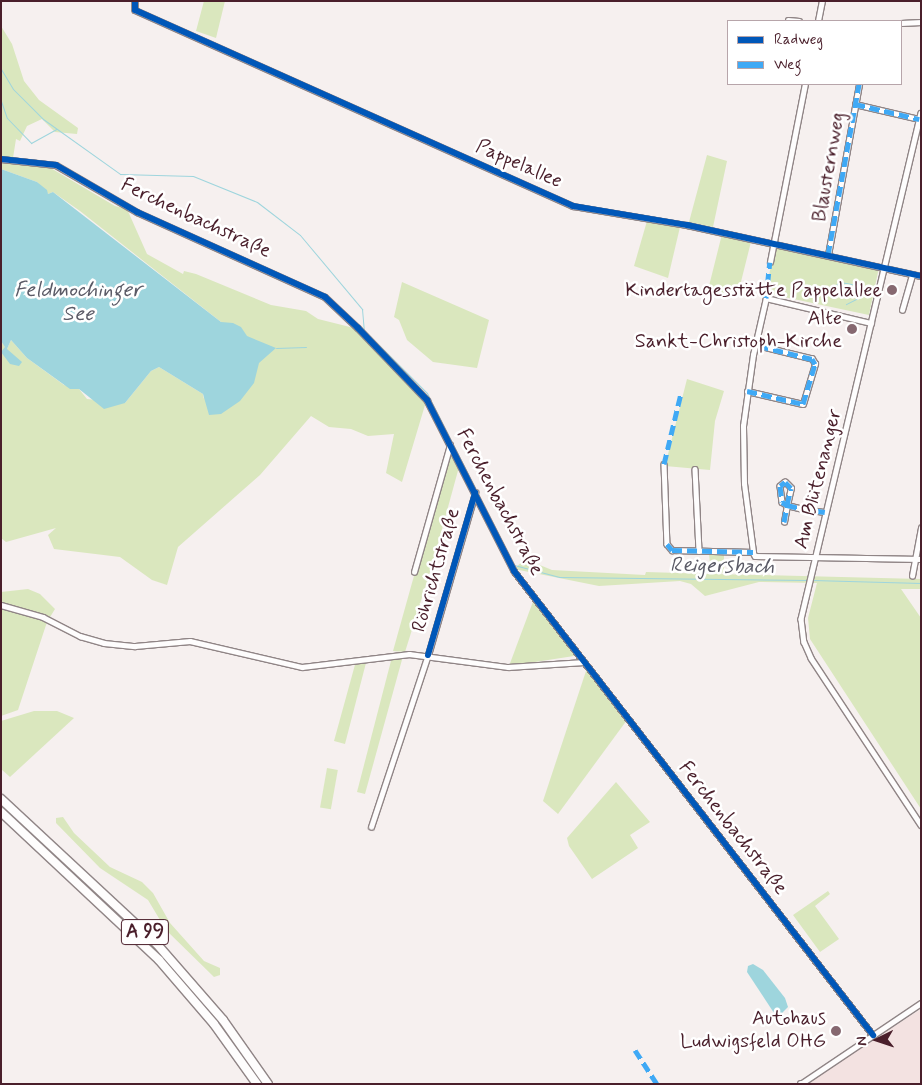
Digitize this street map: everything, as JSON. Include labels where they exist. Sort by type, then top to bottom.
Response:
[{"type":"highway","name":"A 99","points":[[1,799],[156,943],[213,1008],[268,1084]]},
{"type":"highway","name":"A 99","points":[[1,812],[159,960],[214,1024],[257,1084]]},
{"type":"street","name":"Pappelallee","points":[[135,1],[135,10],[574,206],[828,255],[921,276]]},
{"type":"street","points":[[818,20],[822,1]]},
{"type":"street","points":[[902,23],[921,22]]},
{"type":"street","points":[[770,262],[805,85]]},
{"type":"street","name":"Blausternweg","points":[[828,255],[859,85]]},
{"type":"street","points":[[855,104],[919,119]]},
{"type":"street","name":"Am Blütenanger","points":[[921,113],[801,619],[804,642],[811,658],[921,825]]},
{"type":"street","name":"Ferchenbachstraße","points":[[1,159],[56,165],[137,212],[325,297],[419,390],[450,445],[514,570],[873,1035]]},
{"type":"street","points":[[902,310],[912,274]]},
{"type":"street","points":[[871,323],[766,298],[747,391],[743,460],[753,552],[755,556],[918,559]]},
{"type":"street","points":[[747,391],[803,404],[815,364],[812,359],[755,345]]},
{"type":"street","name":"Ferchenbachstraße","points":[[414,572],[450,445]]},
{"type":"street","points":[[664,464],[667,544],[672,550],[753,552]]},
{"type":"street","points":[[695,469],[699,551]]},
{"type":"street","points":[[784,522],[787,505],[791,488],[785,482],[780,486],[782,502],[787,505],[825,512]]},
{"type":"street","name":"Röhrichtstraße","points":[[371,827],[428,655],[474,493]]},
{"type":"street","points":[[912,576],[918,559],[921,528]]},
{"type":"street","points":[[1,605],[43,617],[80,636],[121,646],[190,641],[302,667],[386,655],[428,655],[508,667],[574,660],[584,662]]},
{"type":"street","points":[[574,660],[577,653]]},
{"type":"street","points":[[802,1084],[921,1003]]},
{"type":"shaded area","points":[[921,1009],[921,1084],[806,1084]]},
{"type":"green space","points":[[204,1],[225,1],[216,38],[196,31]]},
{"type":"green space","points":[[1,26],[12,44],[24,81],[39,100],[78,128],[77,134],[55,132],[42,119],[27,126],[20,141],[16,139],[13,158],[1,157]]},
{"type":"green space","points":[[707,155],[727,161],[713,227],[689,222]]},
{"type":"green space","points":[[1,163],[49,167],[115,206],[127,209],[147,254],[183,274],[184,271],[196,274],[271,305],[306,311],[318,319],[354,328],[423,399],[425,405],[402,482],[386,473],[394,434],[368,436],[351,429],[329,427],[311,416],[260,475],[178,547],[167,585],[152,580],[120,557],[54,549],[48,535],[56,528],[6,542],[1,538],[1,341],[7,349],[11,340],[27,358],[64,385],[79,389],[87,399],[125,403],[151,371],[159,367],[203,394],[203,399],[221,322],[80,211],[53,192],[48,194],[37,182],[1,169]]},
{"type":"green space","points":[[647,221],[680,227],[668,278],[634,266]]},
{"type":"green space","points":[[722,234],[751,241],[737,297],[708,289]]},
{"type":"green space","points":[[775,247],[879,269],[869,315],[765,293]]},
{"type":"green space","points":[[402,282],[489,320],[477,368],[433,362],[407,340],[399,320],[394,317]]},
{"type":"green space","points":[[687,379],[724,391],[715,421],[710,470],[665,466]]},
{"type":"green space","points":[[452,452],[459,467],[433,562],[405,652],[393,651],[448,454]]},
{"type":"green space","points":[[709,554],[724,555],[724,573],[716,574],[921,579],[921,589],[901,589],[921,618],[921,809],[810,639],[808,618],[817,583],[759,582],[705,596],[691,584],[680,581],[599,586],[514,569],[525,559],[552,570],[645,575],[646,572],[711,574]]},
{"type":"green space","points":[[28,589],[40,594],[55,609],[47,622],[18,710],[1,716],[1,592]]},
{"type":"green space","points":[[534,599],[572,648],[574,656],[509,666]]},
{"type":"green space","points":[[403,656],[365,794],[357,792],[392,657]]},
{"type":"green space","points":[[367,659],[345,744],[334,741],[356,661]]},
{"type":"green space","points":[[587,668],[627,720],[558,814],[543,801]]},
{"type":"green space","points":[[34,711],[57,711],[74,718],[10,777],[1,769],[1,721]]},
{"type":"green space","points":[[327,768],[338,770],[331,809],[320,807]]},
{"type":"green space","points":[[616,782],[650,822],[630,835],[638,848],[592,879],[569,846],[567,838]]},
{"type":"green space","points":[[63,817],[74,833],[110,867],[142,882],[153,893],[170,923],[204,961],[220,968],[220,975],[214,977],[166,930],[148,900],[100,868],[56,823],[56,818]]},
{"type":"green space","points":[[828,891],[830,894],[815,906],[839,939],[820,952],[793,915]]},
{"type":"water","name":"Feldmochinger See","points":[[1,169],[37,182],[47,190],[48,194],[53,192],[221,322],[233,323],[241,327],[247,336],[276,348],[259,363],[254,383],[240,401],[221,414],[209,415],[203,394],[159,367],[151,371],[125,403],[104,409],[79,389],[70,389],[27,358],[11,340],[7,349],[22,362],[19,366],[10,364],[1,352],[5,347],[1,341]]},
{"type":"water","points":[[753,964],[763,970],[785,998],[788,1007],[781,1014],[774,1013],[747,972],[748,966]]},
{"type":"waterway","points":[[1,69],[13,89],[43,119],[120,174],[193,176],[257,202],[300,235],[362,309],[364,330],[427,393],[514,565],[559,577],[808,580]]},
{"type":"waterway","points":[[1,101],[7,118],[31,143],[56,129]]},
{"type":"waterway","points":[[829,290],[840,282],[863,286],[862,296],[846,304]]},
{"type":"waterway","points":[[276,348],[306,347]]},
{"type":"waterway","name":"Reigersbach","points":[[812,580],[921,583]]},
{"type":"marked path","points":[[828,255],[859,85]]},
{"type":"marked path","points":[[855,104],[919,119]]},
{"type":"marked path","points":[[766,298],[770,262]]},
{"type":"marked path","points":[[747,391],[803,404],[815,364],[812,359],[755,345]]},
{"type":"marked path","points":[[664,464],[681,393]]},
{"type":"marked path","points":[[784,522],[787,505],[791,488],[785,482],[780,486],[782,502],[787,505],[803,509],[825,512]]},
{"type":"marked path","points":[[667,544],[672,550],[753,552]]},
{"type":"marked path","points":[[635,1050],[657,1084]]},
{"type":"cycle path","points":[[135,1],[135,10],[573,206],[687,225],[921,276]]},
{"type":"cycle path","points":[[1,159],[56,165],[137,212],[325,297],[358,328],[427,400],[514,571],[873,1035]]},
{"type":"cycle path","points":[[428,655],[475,493]]},
{"type":"place","name":"Kindertagesstätte Pappelallee","points":[[892,290]]},
{"type":"place","name":"Alte Sankt-Christoph-Kirche","points":[[852,329]]},
{"type":"place","name":"Autohaus Ludwigsfeld OHG","points":[[836,1031]]}]
